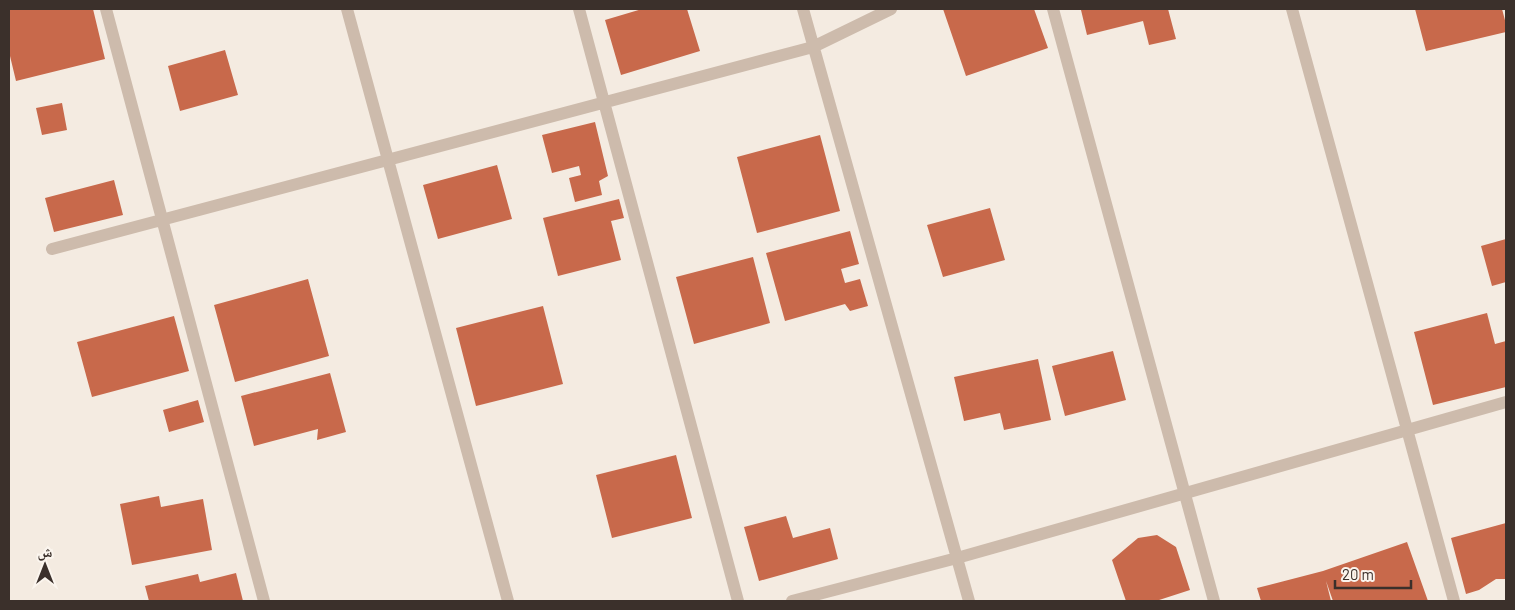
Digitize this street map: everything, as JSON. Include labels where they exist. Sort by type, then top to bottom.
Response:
[{"type":"street","points":[[106,9],[264,601]]},
{"type":"street","points":[[346,9],[508,601]]},
{"type":"street","points":[[579,9],[738,601]]},
{"type":"street","points":[[803,9],[969,601]]},
{"type":"street","points":[[52,249],[813,47],[891,9]]},
{"type":"street","points":[[1053,9],[1214,601]]},
{"type":"street","points":[[1292,9],[1454,601]]},
{"type":"street","points":[[792,601],[957,558],[1506,402]]},
{"type":"building","points":[[9,9],[93,9],[105,59],[16,81],[9,57]]},
{"type":"building","points":[[642,9],[687,9],[700,51],[621,75],[605,20]]},
{"type":"building","points":[[943,9],[1034,9],[1048,48],[966,76]]},
{"type":"building","points":[[1168,9],[1176,39],[1149,45],[1143,21],[1087,35],[1081,10]]},
{"type":"building","points":[[1415,9],[1502,9],[1506,32],[1426,51]]},
{"type":"building","points":[[225,50],[238,95],[180,111],[168,66]]},
{"type":"building","points":[[62,103],[67,130],[42,135],[36,108]]},
{"type":"building","points":[[595,122],[608,176],[599,181],[602,195],[575,202],[569,178],[581,175],[579,166],[552,173],[542,135]]},
{"type":"building","points":[[820,135],[840,211],[757,233],[737,157]]},
{"type":"building","points":[[497,165],[512,219],[438,239],[423,185]]},
{"type":"building","points":[[114,180],[123,215],[54,232],[45,198]]},
{"type":"building","points":[[619,199],[624,218],[611,221],[621,260],[558,276],[543,218]]},
{"type":"building","points":[[990,208],[1005,260],[943,277],[927,225]]},
{"type":"building","points":[[850,231],[859,264],[841,269],[845,283],[860,279],[868,306],[850,311],[845,304],[785,321],[766,253]]},
{"type":"building","points":[[1506,239],[1506,282],[1492,286],[1481,246]]},
{"type":"building","points":[[753,257],[770,323],[694,344],[676,277]]},
{"type":"building","points":[[308,279],[329,356],[235,382],[214,305]]},
{"type":"building","points":[[543,306],[563,384],[476,406],[456,328]]},
{"type":"building","points":[[1487,313],[1495,344],[1506,341],[1506,387],[1433,405],[1414,332]]},
{"type":"building","points":[[174,316],[189,371],[92,397],[77,342]]},
{"type":"building","points":[[1113,351],[1126,400],[1065,416],[1052,366]]},
{"type":"building","points":[[1038,359],[1051,420],[1004,430],[1000,413],[964,421],[954,377]]},
{"type":"building","points":[[330,373],[346,432],[317,440],[318,429],[254,446],[241,396]]},
{"type":"building","points":[[198,400],[204,422],[169,432],[163,410]]},
{"type":"building","points":[[676,455],[692,518],[612,538],[596,475]]},
{"type":"building","points":[[159,496],[161,507],[203,499],[212,550],[132,565],[120,504]]},
{"type":"building","points":[[786,516],[793,538],[830,528],[838,559],[759,581],[744,527]]},
{"type":"building","points":[[1506,523],[1506,579],[1496,579],[1479,590],[1466,594],[1451,538]]},
{"type":"building","points":[[1157,535],[1176,547],[1190,590],[1156,601],[1126,601],[1112,560],[1138,538]]},
{"type":"building","points":[[1407,542],[1428,601],[1333,601],[1326,581],[1331,601],[1261,601],[1257,588],[1323,571]]},
{"type":"building","points":[[236,573],[243,601],[149,601],[145,586],[198,574],[200,582]]}]
